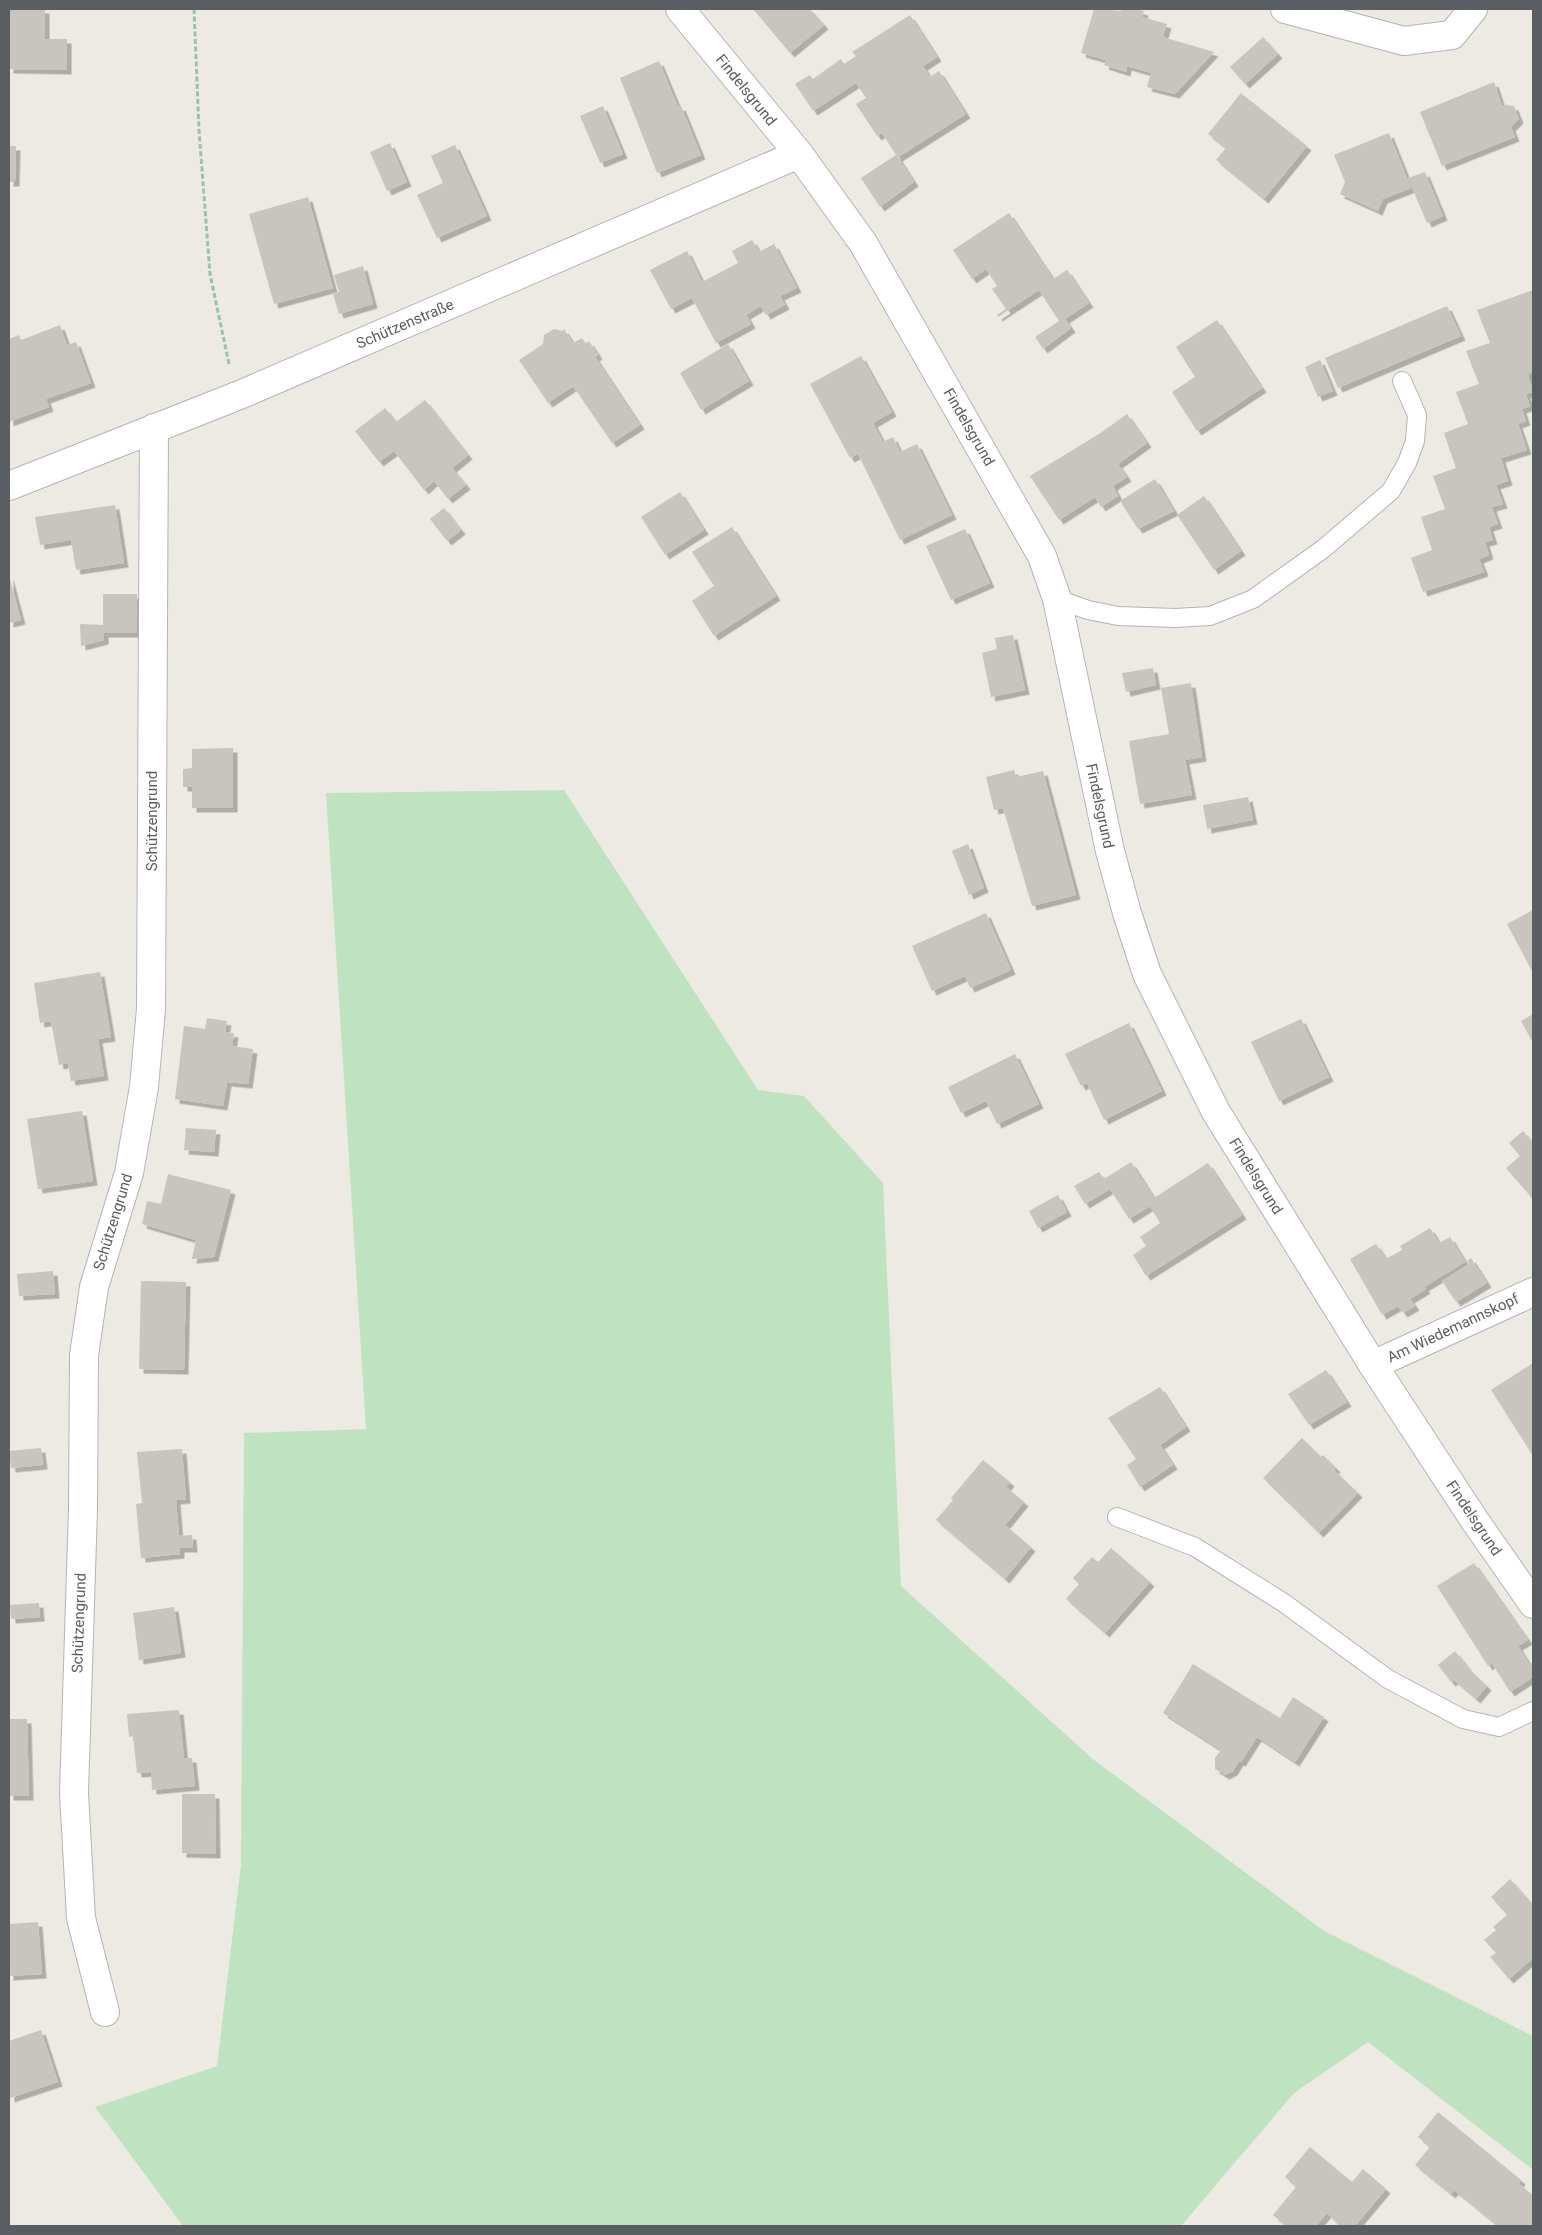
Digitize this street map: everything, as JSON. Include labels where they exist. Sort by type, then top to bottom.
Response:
[{"type":"street","name":"Findelsgrund","points":[[680,9],[799,154],[863,243],[1042,556],[1056,598],[1110,851],[1126,913],[1147,974],[1216,1112],[1373,1365],[1475,1521],[1533,1604]]},
{"type":"street","points":[[1285,9],[1404,41],[1452,35],[1473,9]]},
{"type":"street","name":"Schützenstraße","points":[[9,486],[242,394],[799,154]]},
{"type":"street","name":"Schützengrund","points":[[105,2012],[81,1918],[74,1793],[83,1508],[84,1355],[94,1287],[129,1173],[144,1087],[151,1009],[154,428]]},
{"type":"street","name":"Am Wiedemannskopf","points":[[1373,1365],[1533,1292]]},
{"type":"lane","points":[[1056,598],[1088,610],[1118,616],[1175,618],[1210,616],[1253,599],[1323,549],[1391,491],[1407,463],[1414,441],[1417,415],[1402,381]]},
{"type":"lane","points":[[1118,1517],[1195,1547],[1284,1603],[1388,1679],[1463,1719],[1499,1727],[1533,1711]]},
{"type":"path","points":[[194,9],[199,130],[210,274],[226,358],[242,394]]},
{"type":"green space","points":[[564,790],[758,1090],[804,1096],[883,1183],[901,1586],[1094,1760],[1324,1931],[1533,2036],[1533,2170],[1368,2042],[1294,2093],[1181,2226],[183,2226],[95,2107],[217,2066],[241,1864],[244,1433],[366,1429],[326,793]]},
{"type":"building","points":[[9,9],[45,9],[45,39],[67,39],[67,70],[9,69]]},
{"type":"building","points":[[753,9],[810,9],[824,25],[790,53]]},
{"type":"building","points":[[1094,9],[1121,11],[1121,9],[1135,9],[1144,11],[1142,17],[1167,24],[1163,37],[1214,52],[1175,94],[1147,87],[1151,73],[1127,66],[1126,72],[1104,65],[1106,60],[1081,53]]},
{"type":"building","points":[[910,15],[937,57],[923,66],[930,77],[939,71],[966,114],[898,157],[914,182],[880,207],[861,178],[896,155],[882,133],[877,136],[856,104],[866,98],[856,83],[813,111],[795,84],[810,75],[813,79],[841,59],[844,64],[856,56],[852,52]]},
{"type":"building","points":[[1263,37],[1278,54],[1245,84],[1230,67]]},
{"type":"building","points":[[659,61],[678,107],[681,106],[701,155],[657,173],[620,78]]},
{"type":"building","points":[[1494,82],[1502,106],[1514,106],[1519,119],[1511,127],[1515,137],[1442,166],[1420,112]]},
{"type":"building","points":[[1241,93],[1307,146],[1264,199],[1216,160],[1226,148],[1208,134]]},
{"type":"building","points":[[603,106],[623,154],[600,163],[580,116]]},
{"type":"building","points":[[1389,133],[1411,188],[1383,199],[1378,211],[1340,194],[1345,182],[1334,155]]},
{"type":"building","points":[[390,143],[407,182],[387,191],[370,152]]},
{"type":"building","points":[[455,145],[487,216],[437,238],[417,195],[443,183],[431,156]]},
{"type":"building","points":[[9,146],[16,146],[15,182],[9,182]]},
{"type":"building","points":[[1425,172],[1443,216],[1427,223],[1408,178]]},
{"type":"building","points":[[308,197],[333,288],[274,304],[249,214]]},
{"type":"building","points":[[1009,213],[1053,279],[1067,270],[1089,303],[1065,319],[1071,328],[1043,349],[1035,337],[1059,321],[1039,290],[998,317],[997,315],[1006,309],[992,289],[997,286],[986,269],[972,279],[953,250]]},
{"type":"building","points":[[752,240],[759,252],[774,244],[797,288],[780,296],[785,305],[766,315],[761,306],[746,315],[751,324],[716,343],[692,298],[671,309],[650,270],[687,251],[702,282],[738,263],[732,251]]},
{"type":"building","points":[[363,266],[373,304],[339,314],[333,294],[339,292],[334,275]]},
{"type":"building","points":[[1533,290],[1533,372],[1528,374],[1533,392],[1526,394],[1530,406],[1522,409],[1526,421],[1518,424],[1527,450],[1501,458],[1508,481],[1496,485],[1503,504],[1492,507],[1498,524],[1489,527],[1493,540],[1485,542],[1489,555],[1479,559],[1484,572],[1423,592],[1411,558],[1432,550],[1421,517],[1445,509],[1433,476],[1456,468],[1444,433],[1468,424],[1456,392],[1479,384],[1466,351],[1490,343],[1477,310]]},
{"type":"building","points":[[1447,306],[1461,336],[1338,388],[1325,358]]},
{"type":"building","points":[[1217,320],[1262,388],[1197,431],[1172,392],[1195,377],[1176,347]]},
{"type":"building","points":[[60,325],[67,345],[76,342],[91,383],[46,399],[49,407],[9,422],[9,339],[19,335],[21,340]]},
{"type":"building","points":[[554,329],[562,331],[564,329],[573,343],[582,338],[586,344],[589,341],[598,355],[595,357],[640,425],[612,443],[573,386],[548,403],[519,360],[543,344],[544,335]]},
{"type":"building","points":[[728,344],[749,381],[701,410],[680,373]]},
{"type":"building","points":[[861,356],[892,412],[873,423],[883,442],[893,437],[900,452],[917,444],[952,515],[900,540],[858,454],[850,458],[810,384]]},
{"type":"building","points":[[1320,360],[1333,391],[1318,397],[1305,367]]},
{"type":"building","points":[[425,400],[468,455],[452,468],[466,485],[448,499],[434,481],[424,490],[394,451],[379,462],[355,431],[385,408],[396,422]]},
{"type":"building","points":[[1127,414],[1147,443],[1118,464],[1127,477],[1113,486],[1118,496],[1101,507],[1095,497],[1059,520],[1030,476],[1099,434]]},
{"type":"building","points":[[1155,479],[1174,511],[1138,529],[1120,501]]},
{"type":"building","points":[[680,492],[704,530],[665,555],[641,517]]},
{"type":"building","points":[[1204,496],[1241,551],[1214,570],[1177,515]]},
{"type":"building","points":[[115,505],[124,563],[76,570],[71,540],[40,545],[35,517]]},
{"type":"building","points":[[444,508],[461,530],[447,541],[430,519]]},
{"type":"building","points":[[732,527],[776,596],[714,636],[692,601],[714,586],[692,552]]},
{"type":"building","points":[[965,529],[990,583],[951,600],[926,546]]},
{"type":"building","points":[[9,575],[21,620],[9,623]]},
{"type":"building","points":[[103,594],[137,594],[137,633],[104,633],[104,640],[81,646],[80,624],[103,625]]},
{"type":"building","points":[[1013,635],[1025,690],[991,697],[982,653],[997,649],[995,638]]},
{"type":"building","points":[[1153,668],[1156,685],[1126,692],[1122,673]]},
{"type":"building","points":[[1191,683],[1202,757],[1185,760],[1192,795],[1140,804],[1129,741],[1169,734],[1161,688]]},
{"type":"building","points":[[233,748],[233,808],[192,808],[192,787],[183,787],[183,769],[192,768],[192,749]]},
{"type":"building","points":[[1014,770],[1016,777],[1043,771],[1076,895],[1032,906],[1003,808],[994,810],[986,777]]},
{"type":"building","points":[[1248,797],[1253,820],[1207,829],[1203,805]]},
{"type":"building","points":[[968,844],[984,888],[969,895],[952,851]]},
{"type":"building","points":[[1533,910],[1533,973],[1507,924]]},
{"type":"building","points":[[986,913],[1011,970],[970,988],[965,976],[932,991],[912,946]]},
{"type":"building","points":[[100,972],[111,1037],[98,1039],[104,1076],[71,1081],[68,1063],[59,1065],[51,1021],[40,1023],[34,983]]},
{"type":"building","points":[[1533,1014],[1533,1043],[1521,1021]]},
{"type":"building","points":[[207,1018],[227,1021],[225,1032],[234,1033],[232,1046],[253,1049],[248,1084],[227,1082],[223,1106],[175,1099],[184,1026],[205,1029]]},
{"type":"building","points":[[1301,1019],[1329,1077],[1279,1101],[1251,1042]]},
{"type":"building","points":[[1129,1023],[1162,1091],[1104,1120],[1087,1083],[1081,1086],[1065,1054]]},
{"type":"building","points":[[1015,1054],[1039,1104],[997,1124],[986,1101],[961,1113],[948,1087]]},
{"type":"building","points":[[82,1111],[93,1181],[38,1189],[27,1119]]},
{"type":"building","points":[[186,1128],[216,1130],[214,1152],[184,1150]]},
{"type":"building","points":[[1523,1131],[1533,1143],[1533,1199],[1506,1168],[1520,1156],[1509,1143]]},
{"type":"building","points":[[1131,1162],[1154,1198],[1208,1163],[1242,1215],[1146,1276],[1133,1255],[1146,1246],[1140,1237],[1160,1223],[1150,1206],[1129,1219],[1110,1189],[1085,1204],[1074,1186],[1099,1172],[1104,1179]]},
{"type":"building","points":[[168,1174],[231,1190],[214,1257],[192,1259],[196,1240],[142,1224],[147,1201],[161,1204]]},
{"type":"building","points":[[1058,1195],[1067,1212],[1038,1228],[1029,1211]]},
{"type":"building","points":[[1430,1228],[1439,1243],[1450,1237],[1465,1262],[1424,1287],[1426,1289],[1410,1299],[1415,1306],[1403,1313],[1398,1306],[1382,1315],[1350,1259],[1376,1244],[1386,1259],[1402,1250],[1400,1246]]},
{"type":"building","points":[[1471,1258],[1487,1283],[1456,1302],[1442,1281],[1469,1264],[1467,1261]]},
{"type":"building","points":[[53,1271],[55,1294],[19,1296],[17,1274]]},
{"type":"building","points":[[141,1281],[186,1282],[184,1370],[139,1369]]},
{"type":"building","points":[[1533,1363],[1533,1456],[1491,1390]]},
{"type":"building","points":[[1326,1370],[1347,1402],[1309,1425],[1288,1394]]},
{"type":"building","points":[[1160,1387],[1186,1427],[1160,1445],[1173,1465],[1140,1487],[1127,1465],[1136,1459],[1108,1418]]},
{"type":"building","points":[[1302,1438],[1321,1457],[1323,1455],[1336,1468],[1334,1470],[1358,1493],[1319,1533],[1263,1478]]},
{"type":"building","points":[[41,1448],[43,1465],[11,1468],[9,1451]]},
{"type":"building","points":[[182,1449],[186,1499],[176,1500],[179,1536],[192,1535],[193,1548],[180,1548],[180,1554],[141,1558],[136,1504],[142,1503],[137,1452]]},
{"type":"building","points":[[983,1460],[1010,1482],[1006,1487],[1024,1502],[1005,1525],[1031,1547],[1005,1579],[936,1520],[953,1500],[951,1498]]},
{"type":"building","points":[[1111,1548],[1150,1582],[1105,1633],[1066,1599],[1079,1584],[1073,1578],[1092,1557],[1098,1562]]},
{"type":"building","points":[[1474,1563],[1528,1640],[1518,1646],[1533,1670],[1533,1677],[1510,1692],[1492,1663],[1488,1666],[1437,1586]]},
{"type":"building","points":[[39,1603],[40,1617],[11,1619],[10,1605]]},
{"type":"building","points":[[174,1607],[181,1653],[139,1660],[133,1613]]},
{"type":"building","points":[[1455,1651],[1469,1669],[1487,1686],[1476,1699],[1454,1680],[1451,1682],[1438,1665]]},
{"type":"building","points":[[1193,1664],[1280,1718],[1293,1697],[1324,1717],[1295,1762],[1257,1737],[1233,1771],[1225,1775],[1215,1769],[1215,1758],[1221,1750],[1163,1713]]},
{"type":"building","points":[[179,1710],[184,1758],[192,1758],[195,1786],[152,1790],[151,1772],[137,1773],[133,1736],[129,1737],[127,1714]]},
{"type":"building","points":[[9,1719],[27,1719],[29,1796],[9,1796]]},
{"type":"building","points":[[182,1794],[215,1794],[216,1854],[182,1853]]},
{"type":"building","points":[[1510,1879],[1533,1905],[1533,1958],[1509,1979],[1490,1957],[1496,1953],[1484,1940],[1496,1930],[1493,1927],[1507,1915],[1491,1897]]},
{"type":"building","points":[[38,1922],[42,1974],[9,1976],[9,1924]]},
{"type":"building","points":[[41,2030],[58,2082],[10,2098],[9,2041]]},
{"type":"building","points":[[1438,2112],[1521,2180],[1519,2184],[1533,2195],[1533,2226],[1498,2226],[1454,2190],[1451,2194],[1415,2165],[1430,2147],[1418,2137]]},
{"type":"building","points":[[1310,2147],[1352,2182],[1363,2169],[1386,2189],[1355,2226],[1340,2226],[1327,2213],[1316,2226],[1286,2226],[1273,2215],[1296,2187],[1285,2177]]}]
